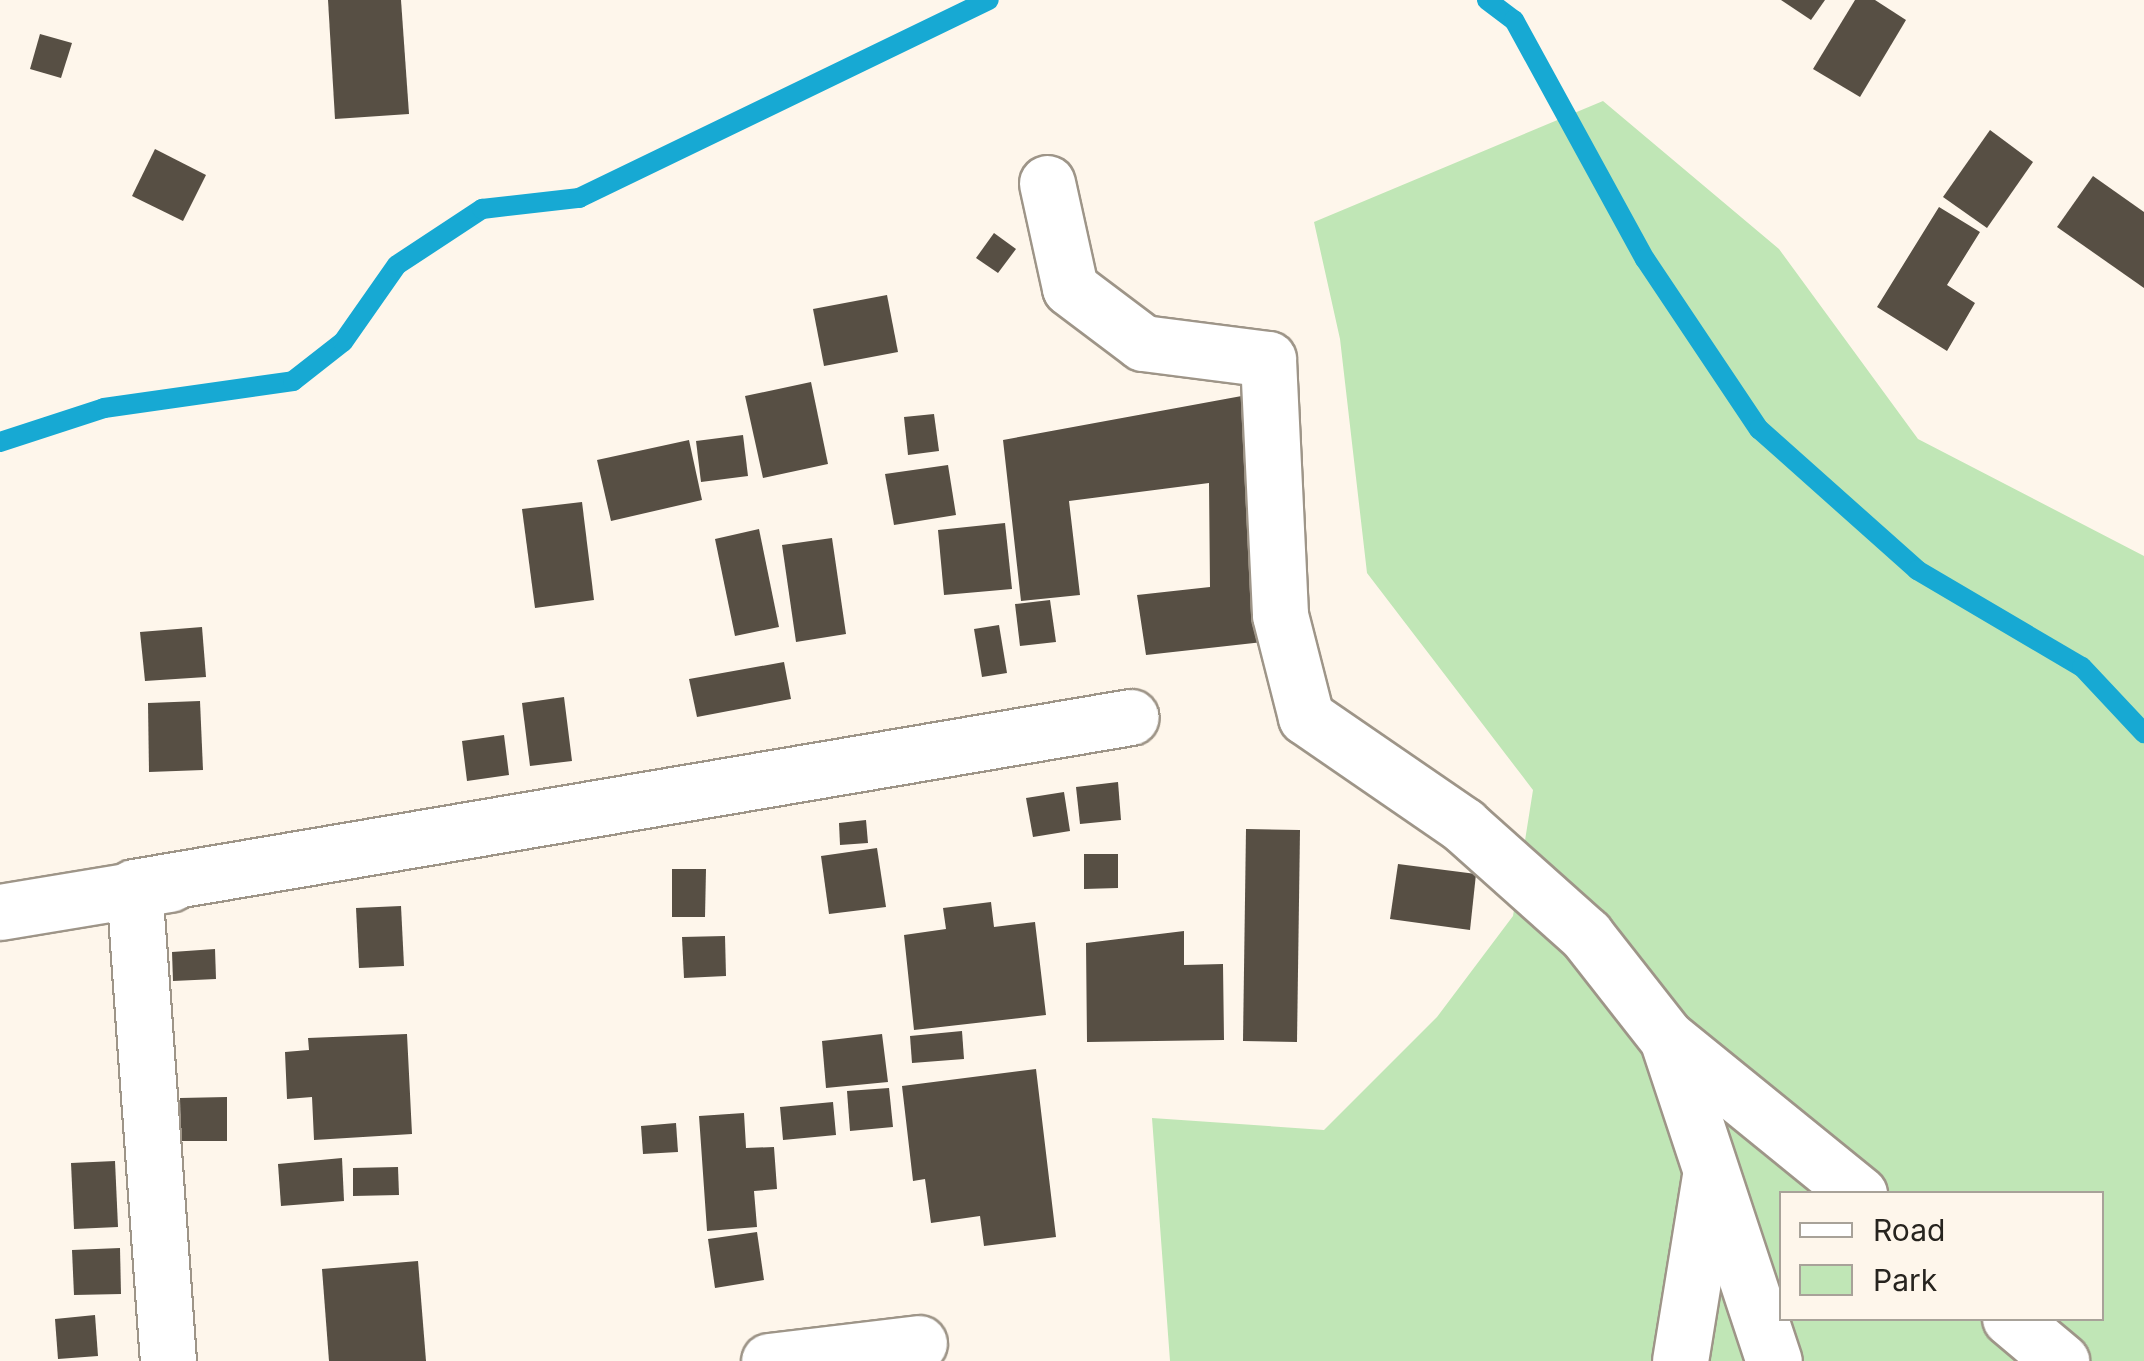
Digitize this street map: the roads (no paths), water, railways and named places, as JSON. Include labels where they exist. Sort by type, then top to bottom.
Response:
[{"type":"street","points":[[1046,184],[1070,288],[1143,343],[1268,359],[1280,616],[1306,718],[1504,862],[1586,935],[1666,1037],[1855,1191]]},
{"type":"street","points":[[0,912],[1131,717]]},
{"type":"street","points":[[134,887],[492,854]]},
{"type":"street","points":[[134,887],[168,1361]]},
{"type":"street","points":[[1666,1037],[1713,1157],[1774,1361]]},
{"type":"street","points":[[1680,1361],[1713,1157]]},
{"type":"street","points":[[2014,1321],[2061,1361]]},
{"type":"street","points":[[770,1361],[918,1343]]},
{"type":"waterway","points":[[0,442],[104,408],[293,381],[343,342],[397,265],[482,209],[579,198],[989,0]]},
{"type":"waterway","points":[[1487,0],[1514,20],[1645,259],[1759,429],[1917,570],[2082,667],[2144,733]]}]
